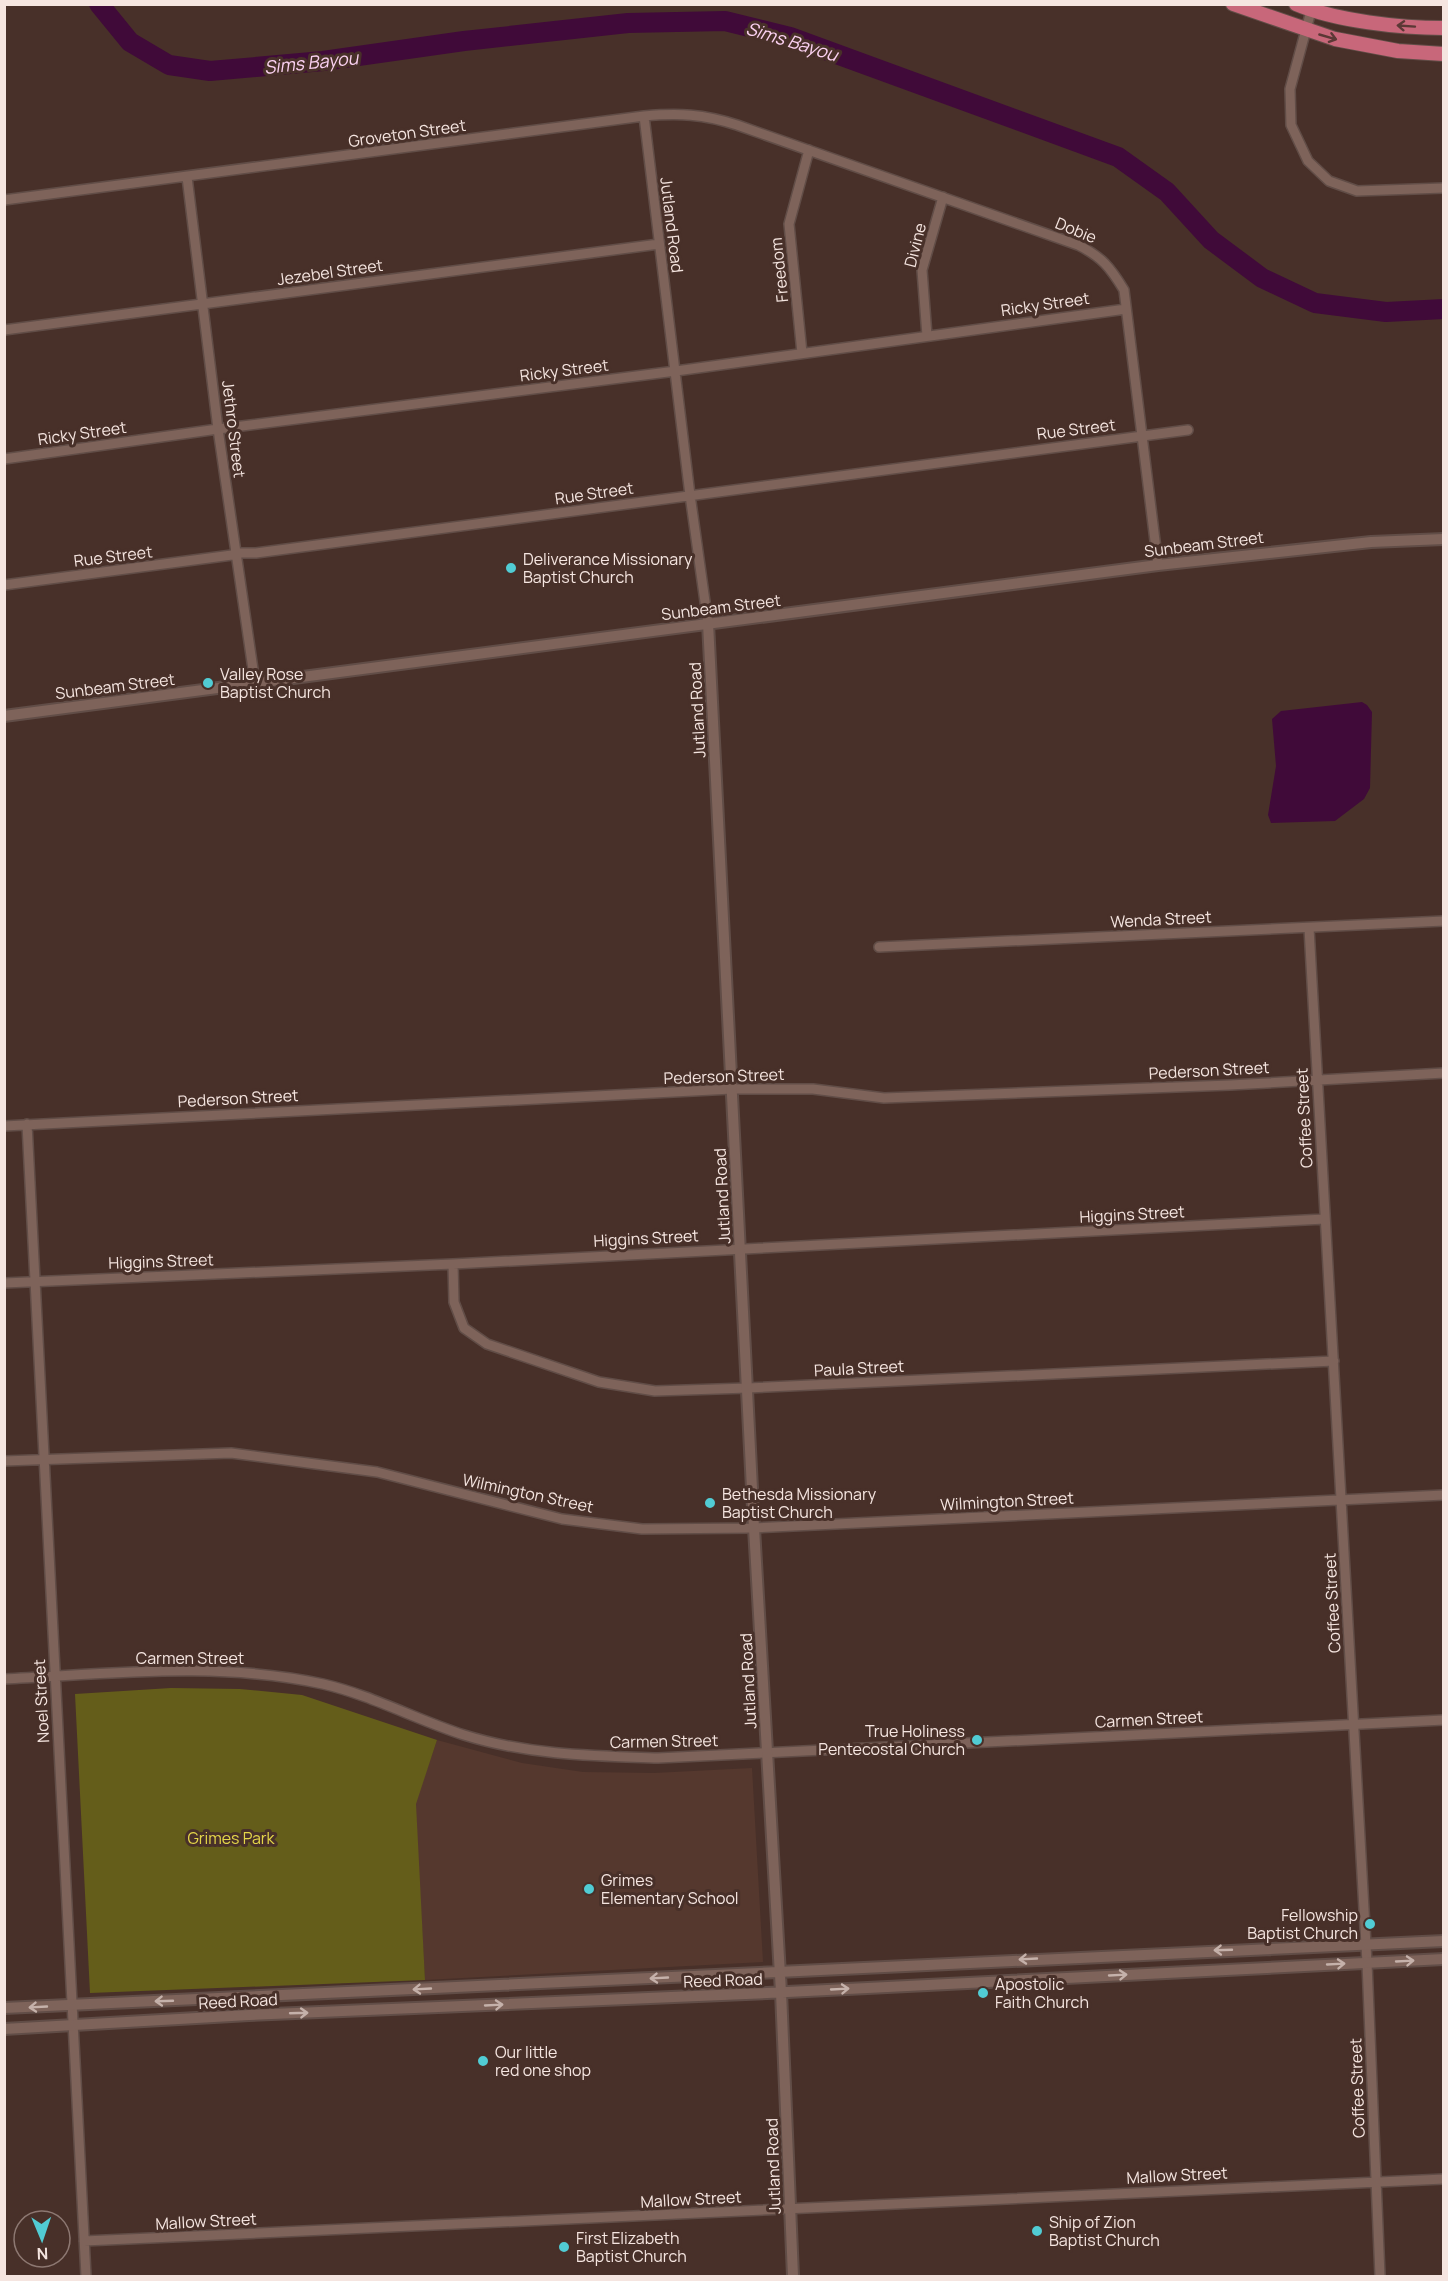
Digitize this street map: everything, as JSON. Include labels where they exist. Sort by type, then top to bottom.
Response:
[{"type":"main road","points":[[1233,4],[1306,31],[1365,46],[1443,54]]},
{"type":"main road","points":[[1296,4],[1399,26],[1443,28]]},
{"type":"street","points":[[1311,8],[1290,89],[1291,125],[1308,161],[1329,181],[1357,191],[1443,189]]},
{"type":"street","name":"Groveton Street","points":[[4,200],[670,114],[709,116],[809,150]]},
{"type":"street","name":"Jutland Road","points":[[644,116],[690,495],[708,623],[739,1248],[780,1971],[793,2277]]},
{"type":"street","name":"Dobie","points":[[809,150],[1078,245],[1097,254],[1112,269],[1124,290],[1158,565]]},
{"type":"street","name":"Freedom","points":[[802,353],[789,224],[809,150]]},
{"type":"street","name":"Jethro Street","points":[[187,177],[218,429],[255,683]]},
{"type":"street","name":"Divine","points":[[927,336],[922,270],[943,197]]},
{"type":"street","name":"Jezebel Street","points":[[4,330],[659,243]]},
{"type":"street","name":"Ricky Street","points":[[4,459],[218,429],[676,371],[1126,309]]},
{"type":"street","name":"Rue Street","points":[[4,585],[1188,430]]},
{"type":"street","name":"Sunbeam Street","points":[[4,716],[1158,565],[1371,542],[1443,538]]},
{"type":"street","name":"Wenda Street","points":[[879,947],[1443,921]]},
{"type":"street","name":"Coffee Street","points":[[1309,928],[1354,1724],[1380,2277]]},
{"type":"street","name":"Pederson Street","points":[[4,1126],[732,1089],[813,1089],[884,1098],[1230,1085],[1443,1073]]},
{"type":"street","name":"Noel Street","points":[[27,1124],[86,2277]]},
{"type":"street","name":"Higgins Street","points":[[4,1283],[453,1264],[1325,1219]]},
{"type":"street","name":"Paula Street","points":[[453,1264],[454,1302],[464,1328],[487,1344],[599,1382],[655,1391],[1334,1361]]},
{"type":"street","name":"Wilmington Street","points":[[4,1461],[231,1453],[377,1472],[562,1519],[642,1529],[754,1528],[1443,1495]]},
{"type":"street","name":"Carmen Street","points":[[4,1679],[235,1671],[324,1684],[464,1735],[534,1751],[572,1756],[658,1758],[1443,1720]]},
{"type":"street","name":"Reed Road","points":[[4,2008],[1142,1953],[1443,1941]]},
{"type":"street","points":[[1142,1953],[1142,1973]]},
{"type":"street","name":"Reed Road","points":[[4,2029],[249,2015],[781,1992],[1443,1959]]},
{"type":"street","points":[[951,1963],[952,1983]]},
{"type":"street","points":[[596,1981],[597,2000]]},
{"type":"street","points":[[453,1987],[454,2006]]},
{"type":"street","points":[[249,1997],[249,2015]]},
{"type":"street","name":"Mallow Street","points":[[84,2241],[1443,2179]]},
{"type":"shaded area","points":[[1362,702],[1372,712],[1370,788],[1364,799],[1335,821],[1271,823],[1268,815],[1276,766],[1272,719],[1281,711]]},
{"type":"shaded area","name":"Grimes Elementary School","points":[[437,1740],[522,1763],[583,1772],[654,1773],[752,1768],[763,1962],[425,1980],[415,1804]]},
{"type":"green space","name":"Grimes Park","points":[[171,1688],[240,1689],[302,1695],[437,1740],[416,1804],[425,1980],[90,1993],[75,1694]]},
{"type":"waterway","name":"Sims Bayou","points":[[99,4],[130,42],[169,65],[210,71],[323,61],[464,41],[628,23],[725,21],[790,37],[1118,157],[1167,192],[1211,240],[1262,278],[1315,303],[1386,312],[1444,309]]},
{"type":"place","name":"Deliverance Missionary Baptist Church","points":[[511,568]]},
{"type":"place","name":"Valley Rose Baptist Church","points":[[208,683]]},
{"type":"place","name":"Bethesda Missionary Baptist Church","points":[[710,1503]]},
{"type":"place","name":"True Holiness Pentecostal Church","points":[[977,1740]]},
{"type":"place","name":"Grimes Elementary School","points":[[589,1889]]},
{"type":"place","name":"Fellowship Baptist Church","points":[[1370,1924]]},
{"type":"place","name":"Apostolic Faith Church","points":[[983,1993]]},
{"type":"place","name":"Our little red one shop","points":[[483,2061]]},
{"type":"place","name":"Ship of Zion Baptist Church","points":[[1037,2231]]},
{"type":"place","name":"First Elizabeth Baptist Church","points":[[564,2247]]}]
